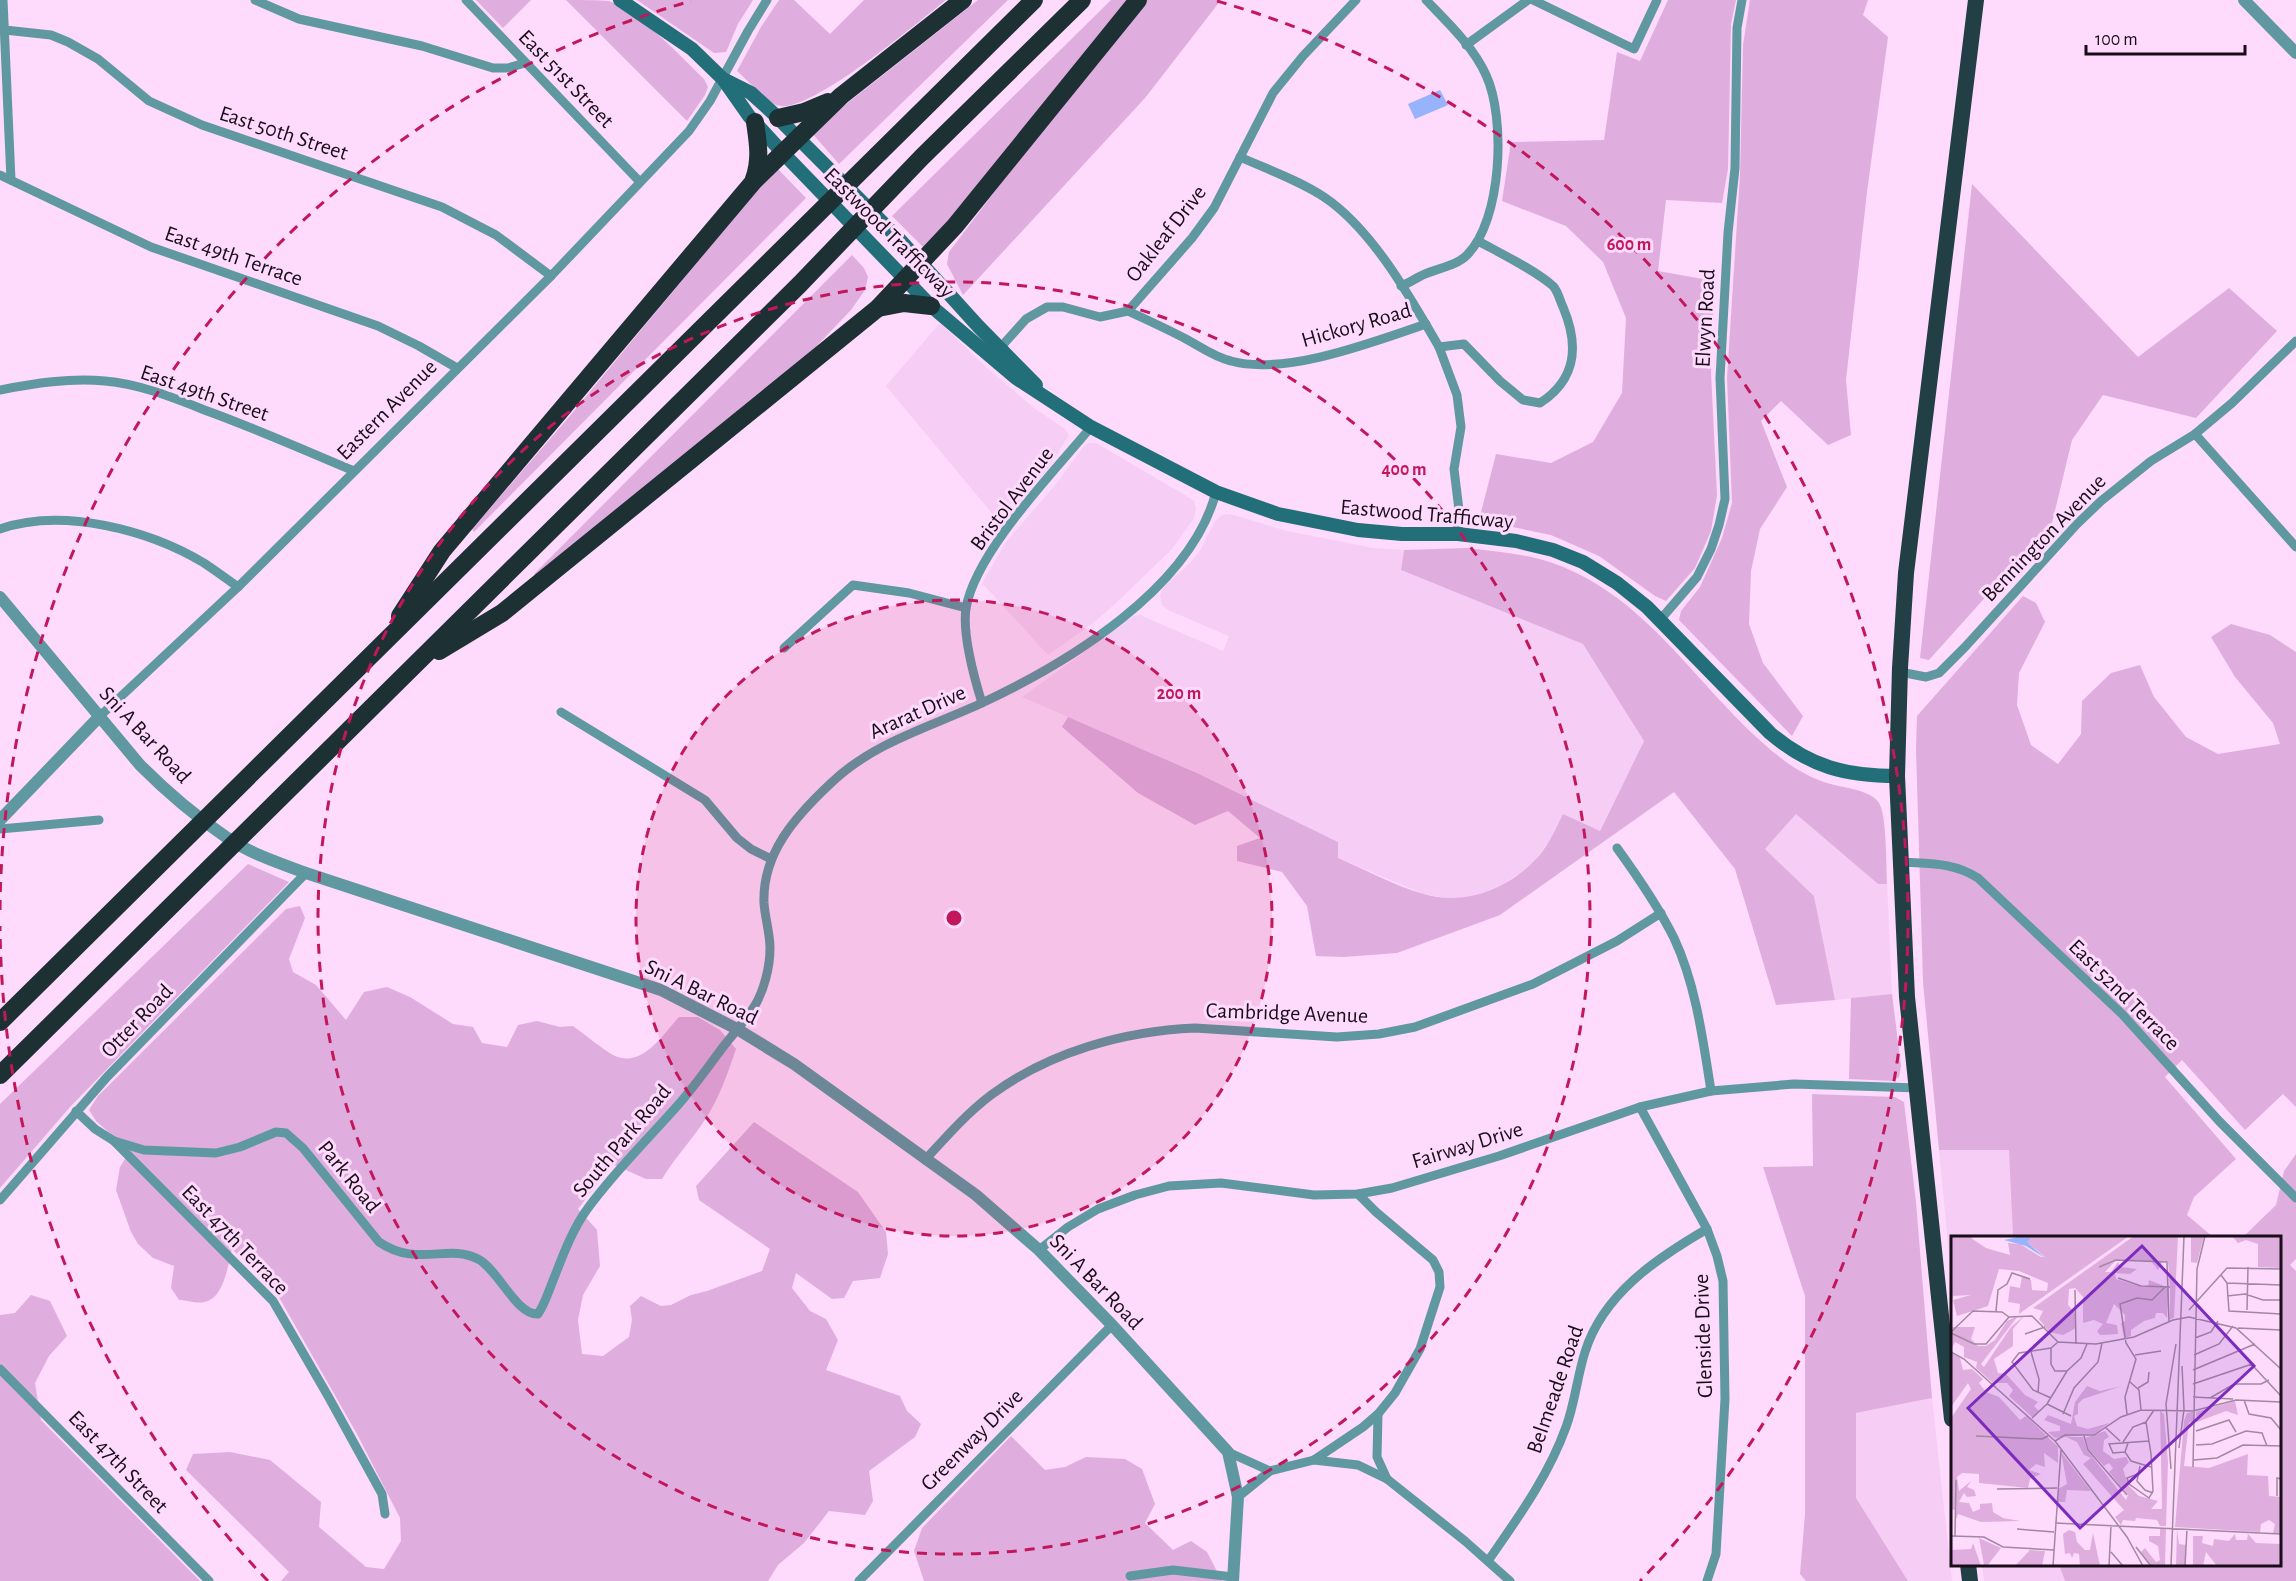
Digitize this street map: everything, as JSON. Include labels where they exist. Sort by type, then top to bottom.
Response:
[{"type":"highway","points":[[378,648],[442,551],[754,181],[841,96],[963,0]]},
{"type":"highway","points":[[0,1022],[1034,0]]},
{"type":"highway","points":[[0,1075],[800,284],[922,157],[1082,0]]},
{"type":"highway","points":[[412,668],[502,613],[878,308],[955,226],[1138,0]]},
{"type":"highway","points":[[1951,1400],[1907,997],[1897,776],[1906,573],[1976,0]]},
{"type":"highway","points":[[778,118],[804,112],[841,96]]},
{"type":"highway","points":[[754,181],[759,166],[760,152],[755,122]]},
{"type":"highway","points":[[878,308],[904,303],[931,306]]},
{"type":"highway","points":[[1968,1566],[1970,1581]]},
{"type":"main road","name":"Eastwood Trafficway","points":[[620,0],[692,49],[723,79],[755,122],[782,152],[931,306],[1016,378],[1091,427],[1216,492],[1278,514],[1358,530],[1402,534],[1458,534],[1516,542],[1544,548],[1583,562],[1617,583],[1660,620],[1770,733],[1790,750],[1814,762],[1843,772],[1869,776],[1897,776]]},
{"type":"main road","name":"Eastwood Trafficway","points":[[723,79],[751,93],[778,118],[921,263],[1046,396]]},
{"type":"street","points":[[3,0],[11,180]]},
{"type":"street","points":[[255,0],[299,19],[422,46],[493,68],[508,68],[525,63]]},
{"type":"street","name":"East 51st Street","points":[[466,0],[640,182]]},
{"type":"street","name":"Eastern Avenue","points":[[0,820],[100,716],[238,587],[551,276],[689,130],[723,79],[748,30],[767,0]]},
{"type":"street","name":"Oakleaf Drive","points":[[1000,348],[1026,319],[1047,307],[1063,307],[1101,317],[1128,311],[1192,238],[1214,208],[1273,93],[1303,56],[1356,0]]},
{"type":"street","name":"Hickory Road","points":[[1401,286],[1425,274],[1454,264],[1466,256],[1478,241],[1485,225],[1496,178],[1498,138],[1492,91],[1480,64],[1426,0]]},
{"type":"street","points":[[1466,45],[1528,0]]},
{"type":"street","points":[[1533,0],[1634,49],[1657,0]]},
{"type":"street","name":"Elwyn Road","points":[[1660,620],[1696,577],[1711,549],[1725,499],[1720,378],[1728,233],[1735,168],[1737,27],[1742,0]]},
{"type":"street","points":[[2244,0],[2296,53]]},
{"type":"street","name":"East 50th Street","points":[[5,30],[51,35],[68,42],[98,59],[149,101],[202,125],[442,207],[496,235],[551,276]]},
{"type":"street","points":[[1240,157],[1302,184],[1341,210],[1372,243],[1426,324],[1439,347],[1457,395],[1461,427],[1454,469],[1459,510],[1458,534]]},
{"type":"street","name":"East 49th Terrace","points":[[0,175],[150,247],[378,326],[457,368]]},
{"type":"street","points":[[1439,347],[1464,344],[1500,381],[1523,400],[1540,404],[1553,395],[1570,369],[1573,334],[1555,287],[1478,241]]},
{"type":"street","name":"Hickory Road","points":[[1128,311],[1188,340],[1201,349],[1230,361],[1252,365],[1314,358],[1340,352],[1426,324]]},
{"type":"street","name":"Bennington Avenue","points":[[1900,672],[1926,677],[1939,673],[2101,501],[2151,461],[2194,434],[2232,403],[2296,341]]},
{"type":"street","name":"East 49th Street","points":[[0,390],[32,383],[69,380],[106,381],[138,387],[169,396],[257,430],[354,471]]},
{"type":"street","name":"Bristol Avenue","points":[[982,703],[971,664],[966,608],[975,583],[989,555],[1006,530],[1091,427]]},
{"type":"street","points":[[2194,434],[2296,547]]},
{"type":"street","name":"Ararat Drive","points":[[737,1029],[755,1006],[766,980],[770,948],[764,903],[771,859],[792,823],[832,781],[867,755],[897,739],[982,703],[1026,681],[1072,654],[1116,622],[1179,564],[1196,540],[1210,513],[1216,492]]},
{"type":"street","points":[[0,530],[16,524],[44,520],[83,523],[128,532],[166,545],[203,563],[238,587]]},
{"type":"street","points":[[784,648],[853,585],[909,593],[966,608]]},
{"type":"street","name":"Sni A Bar Road","points":[[0,597],[140,765],[161,786],[227,838],[271,860],[306,873],[628,977],[661,990],[737,1029],[794,1064],[976,1195],[1039,1250],[1112,1325],[1228,1452],[1238,1497],[1233,1579]]},
{"type":"street","points":[[561,712],[705,800],[737,838],[751,849],[771,859]]},
{"type":"street","points":[[0,829],[99,820]]},
{"type":"street","points":[[1617,848],[1641,881],[1675,940],[1703,1038],[1711,1091]]},
{"type":"street","name":"East 52nd Terrace","points":[[1901,862],[1953,865],[1978,878],[2122,1014],[2219,1121],[2296,1198]]},
{"type":"street","name":"Otter Road","points":[[0,1200],[107,1077],[306,873]]},
{"type":"street","name":"Cambridge Avenue","points":[[925,1160],[958,1123],[992,1094],[1035,1068],[1076,1050],[1126,1036],[1172,1029],[1195,1028],[1337,1037],[1379,1034],[1415,1027],[1533,984],[1617,941],[1661,913]]},
{"type":"street","name":"South Park Road","points":[[533,1314],[538,1314],[541,1310],[566,1248],[585,1212],[602,1189],[679,1104],[737,1029]]},
{"type":"street","name":"Fairway Drive","points":[[1039,1250],[1068,1227],[1098,1209],[1135,1194],[1169,1186],[1221,1183],[1314,1195],[1358,1194],[1392,1188],[1499,1156],[1640,1107],[1711,1091],[1794,1084],[1918,1088]]},
{"type":"street","name":"Glenside Drive","points":[[1640,1107],[1707,1229],[1723,1281],[1725,1399],[1716,1554],[1707,1581]]},
{"type":"street","name":"East 47th Terrace","points":[[76,1111],[94,1129],[114,1142],[273,1301],[382,1494],[385,1515]]},
{"type":"street","name":"Park Road","points":[[114,1142],[144,1150],[216,1153],[240,1147],[276,1132],[286,1133],[303,1148],[379,1242],[391,1251],[405,1255],[459,1254],[476,1257],[493,1271],[517,1302],[533,1314]]},
{"type":"street","points":[[1238,1497],[1270,1471],[1314,1460],[1363,1427],[1378,1414],[1395,1393],[1420,1349],[1440,1287],[1439,1272],[1432,1260],[1358,1194]]},
{"type":"street","name":"Belmeade Road","points":[[1488,1561],[1534,1495],[1565,1429],[1585,1351],[1599,1319],[1616,1297],[1643,1272],[1707,1229]]},
{"type":"street","name":"Greenway Drive","points":[[859,1581],[1112,1325]]},
{"type":"street","name":"East 47th Street","points":[[0,1369],[210,1581]]},
{"type":"street","points":[[1378,1414],[1377,1457],[1387,1479]]},
{"type":"street","points":[[1228,1452],[1270,1471]]},
{"type":"street","points":[[1314,1460],[1358,1465],[1387,1479],[1510,1581]]},
{"type":"street","points":[[1130,1576],[1173,1570],[1233,1579]]},
{"type":"shaded area","points":[[476,0],[531,0],[503,28]]},
{"type":"shaded area","points":[[566,0],[609,1],[622,7],[647,25],[704,79],[708,87],[705,95],[687,121]]},
{"type":"shaded area","points":[[637,0],[753,0],[738,24],[726,52],[714,53]]},
{"type":"shaded area","points":[[779,0],[794,0],[830,34],[864,0],[946,0],[836,83],[791,105],[776,105],[737,71]]},
{"type":"shaded area","points":[[978,0],[1008,0],[839,164],[811,132]]},
{"type":"shaded area","points":[[1111,0],[1129,0],[927,251],[892,216]]},
{"type":"shaded area","points":[[1145,0],[1221,0],[1145,98],[963,295],[947,264],[949,252],[1044,126]]},
{"type":"shaded area","points":[[1668,0],[1736,0],[1731,24],[1728,169],[1722,203],[1666,200],[1658,271],[1714,281],[1711,372],[1717,495],[1711,531],[1695,568],[1666,601],[1655,596],[1599,556],[1551,535],[1479,520],[1496,454],[1551,463],[1593,442],[1622,393],[1626,318],[1603,262],[1566,226],[1502,201],[1511,142],[1604,140],[1617,52],[1640,61]]},
{"type":"shaded area","points":[[1750,0],[1868,0],[1863,15],[1888,37],[1867,192],[1846,380],[1851,435],[1828,445],[1781,401],[1761,421],[1787,487],[1760,529],[1751,571],[1749,624],[1763,663],[1803,716],[1792,736],[1679,620],[1681,611],[1700,587],[1722,538],[1732,503],[1727,378],[1740,175],[1743,45]]},
{"type":"shaded area","points":[[776,167],[806,198],[474,532],[472,529],[569,417]]},
{"type":"shaded area","points":[[1972,184],[2138,357],[2229,288],[2277,331],[2196,418],[2103,395],[2072,440],[2052,523],[1929,660],[1920,658]]},
{"type":"shaded area","points":[[852,255],[864,268],[868,277],[865,290],[851,310],[809,354],[538,578],[534,574]]},
{"type":"shaded area","points":[[940,323],[986,367],[1034,408],[1065,429],[1069,435],[1047,470],[1000,523],[886,386]]},
{"type":"shaded area","points":[[1096,443],[1188,497],[1194,501],[1196,509],[1194,518],[1172,549],[1092,624],[1048,655],[982,583],[1006,542],[1056,484],[1084,446]]},
{"type":"shaded area","points":[[1230,514],[1287,531],[1373,548],[1404,550],[1401,570],[1584,644],[1644,741],[1599,832],[1563,814],[1551,838],[1535,860],[1497,888],[1474,896],[1452,899],[1424,894],[1338,858],[1338,842],[1199,774],[1022,697],[1134,616],[1140,615],[1223,651],[1229,636],[1168,610],[1162,605],[1160,596],[1162,589],[1191,562],[1201,549],[1215,521],[1222,515]]},
{"type":"shaded area","points":[[1467,548],[1505,552],[1543,560],[1581,575],[1615,597],[1646,622],[1729,710],[1789,764],[1821,781],[1861,791],[1875,798],[1882,809],[1885,829],[1887,884],[1878,884],[1796,814],[1765,849],[1814,896],[1835,1000],[1776,1005],[1735,869],[1674,792],[1500,915],[1397,953],[1344,957],[1316,956],[1307,906],[1282,872],[1237,861],[1237,846],[1260,838],[1228,811],[1195,825],[1138,793],[1062,727],[1068,717],[1199,774],[1338,842],[1338,858],[1402,887],[1424,894],[1454,898],[1483,893],[1497,887],[1523,871],[1539,856],[1563,814],[1600,831],[1644,741],[1583,644],[1401,570],[1404,550]]},
{"type":"shaded area","points":[[2023,596],[2036,603],[2045,622],[2019,673],[2017,705],[2031,745],[2058,764],[2081,734],[2082,701],[2111,673],[2140,665],[2154,697],[2186,737],[2218,754],[2280,744],[2273,723],[2235,677],[2211,637],[2231,624],[2270,635],[2296,652],[2296,1107],[2283,1094],[2245,1130],[2182,1060],[2165,1077],[2236,1159],[2194,1197],[2187,1215],[2212,1236],[2013,1236],[2009,1150],[1939,1150],[1923,982],[1917,716]]},
{"type":"shaded area","points":[[1796,814],[1878,884],[1887,884],[1892,994],[1835,1000],[1814,896],[1765,849]]},
{"type":"shaded area","points":[[248,864],[289,882],[70,1107],[0,1188],[0,1104]]},
{"type":"shaded area","points":[[300,906],[305,918],[289,959],[293,972],[316,985],[346,1020],[364,992],[387,987],[410,997],[453,1024],[473,1027],[482,1043],[507,1047],[518,1025],[537,1021],[560,1027],[573,1026],[611,1054],[625,1058],[635,1057],[652,1047],[679,1017],[698,1017],[720,1030],[736,1049],[723,1084],[706,1118],[662,1179],[646,1179],[612,1164],[578,1209],[597,1230],[600,1266],[583,1295],[578,1320],[582,1354],[603,1356],[629,1337],[632,1320],[630,1306],[641,1296],[661,1306],[671,1305],[691,1295],[762,1271],[770,1249],[699,1200],[696,1186],[754,1122],[858,1192],[886,1232],[888,1254],[880,1278],[853,1281],[844,1298],[832,1299],[796,1273],[792,1288],[810,1311],[826,1319],[838,1340],[826,1370],[900,1396],[907,1411],[921,1424],[915,1437],[869,1471],[873,1501],[865,1515],[829,1511],[804,1543],[778,1565],[768,1581],[281,1581],[289,1572],[186,1470],[193,1454],[230,1452],[270,1460],[321,1502],[319,1527],[366,1567],[384,1569],[401,1541],[400,1518],[357,1434],[276,1292],[232,1249],[221,1288],[211,1300],[195,1302],[179,1300],[171,1288],[174,1266],[153,1258],[138,1244],[131,1232],[116,1190],[120,1167],[130,1151],[96,1121],[89,1110],[98,1096],[286,909]]},
{"type":"shaded area","points":[[1892,994],[1901,1066],[1899,1077],[1893,1081],[1849,1079],[1851,998]]},
{"type":"shaded area","points":[[1812,1094],[1895,1097],[1904,1102],[1916,1202],[1932,1398],[1856,1413],[1856,1498],[1908,1581],[1806,1581],[1800,1574],[1805,1514],[1805,1296],[1763,1167],[1813,1166]]},
{"type":"shaded area","points":[[1939,1150],[2010,1150],[2013,1236],[1951,1236],[1951,1276]]},
{"type":"shaded area","points":[[2296,1154],[2296,1259],[2290,1265],[2296,1271],[2296,1581],[2065,1581],[2059,1566],[2281,1566],[2281,1236],[2244,1236],[2276,1205],[2284,1171]]},
{"type":"shaded area","points":[[31,1295],[50,1301],[67,1336],[49,1356],[35,1383],[41,1420],[200,1581],[0,1581],[0,1315],[15,1313]]},
{"type":"shaded area","points":[[1932,1398],[1952,1581],[1908,1581],[1856,1498],[1856,1413]]},
{"type":"shaded area","points":[[1011,1436],[1045,1470],[1065,1467],[1086,1457],[1125,1459],[1142,1469],[1155,1504],[1145,1523],[1173,1550],[1191,1541],[1207,1552],[1222,1581],[924,1581],[914,1551],[922,1528]]},
{"type":"shaded area","points":[[1982,1566],[2059,1566],[2065,1581],[1984,1581]]},
{"type":"water","points":[[1439,88],[1448,105],[1415,119],[1408,104],[1440,90]]}]
